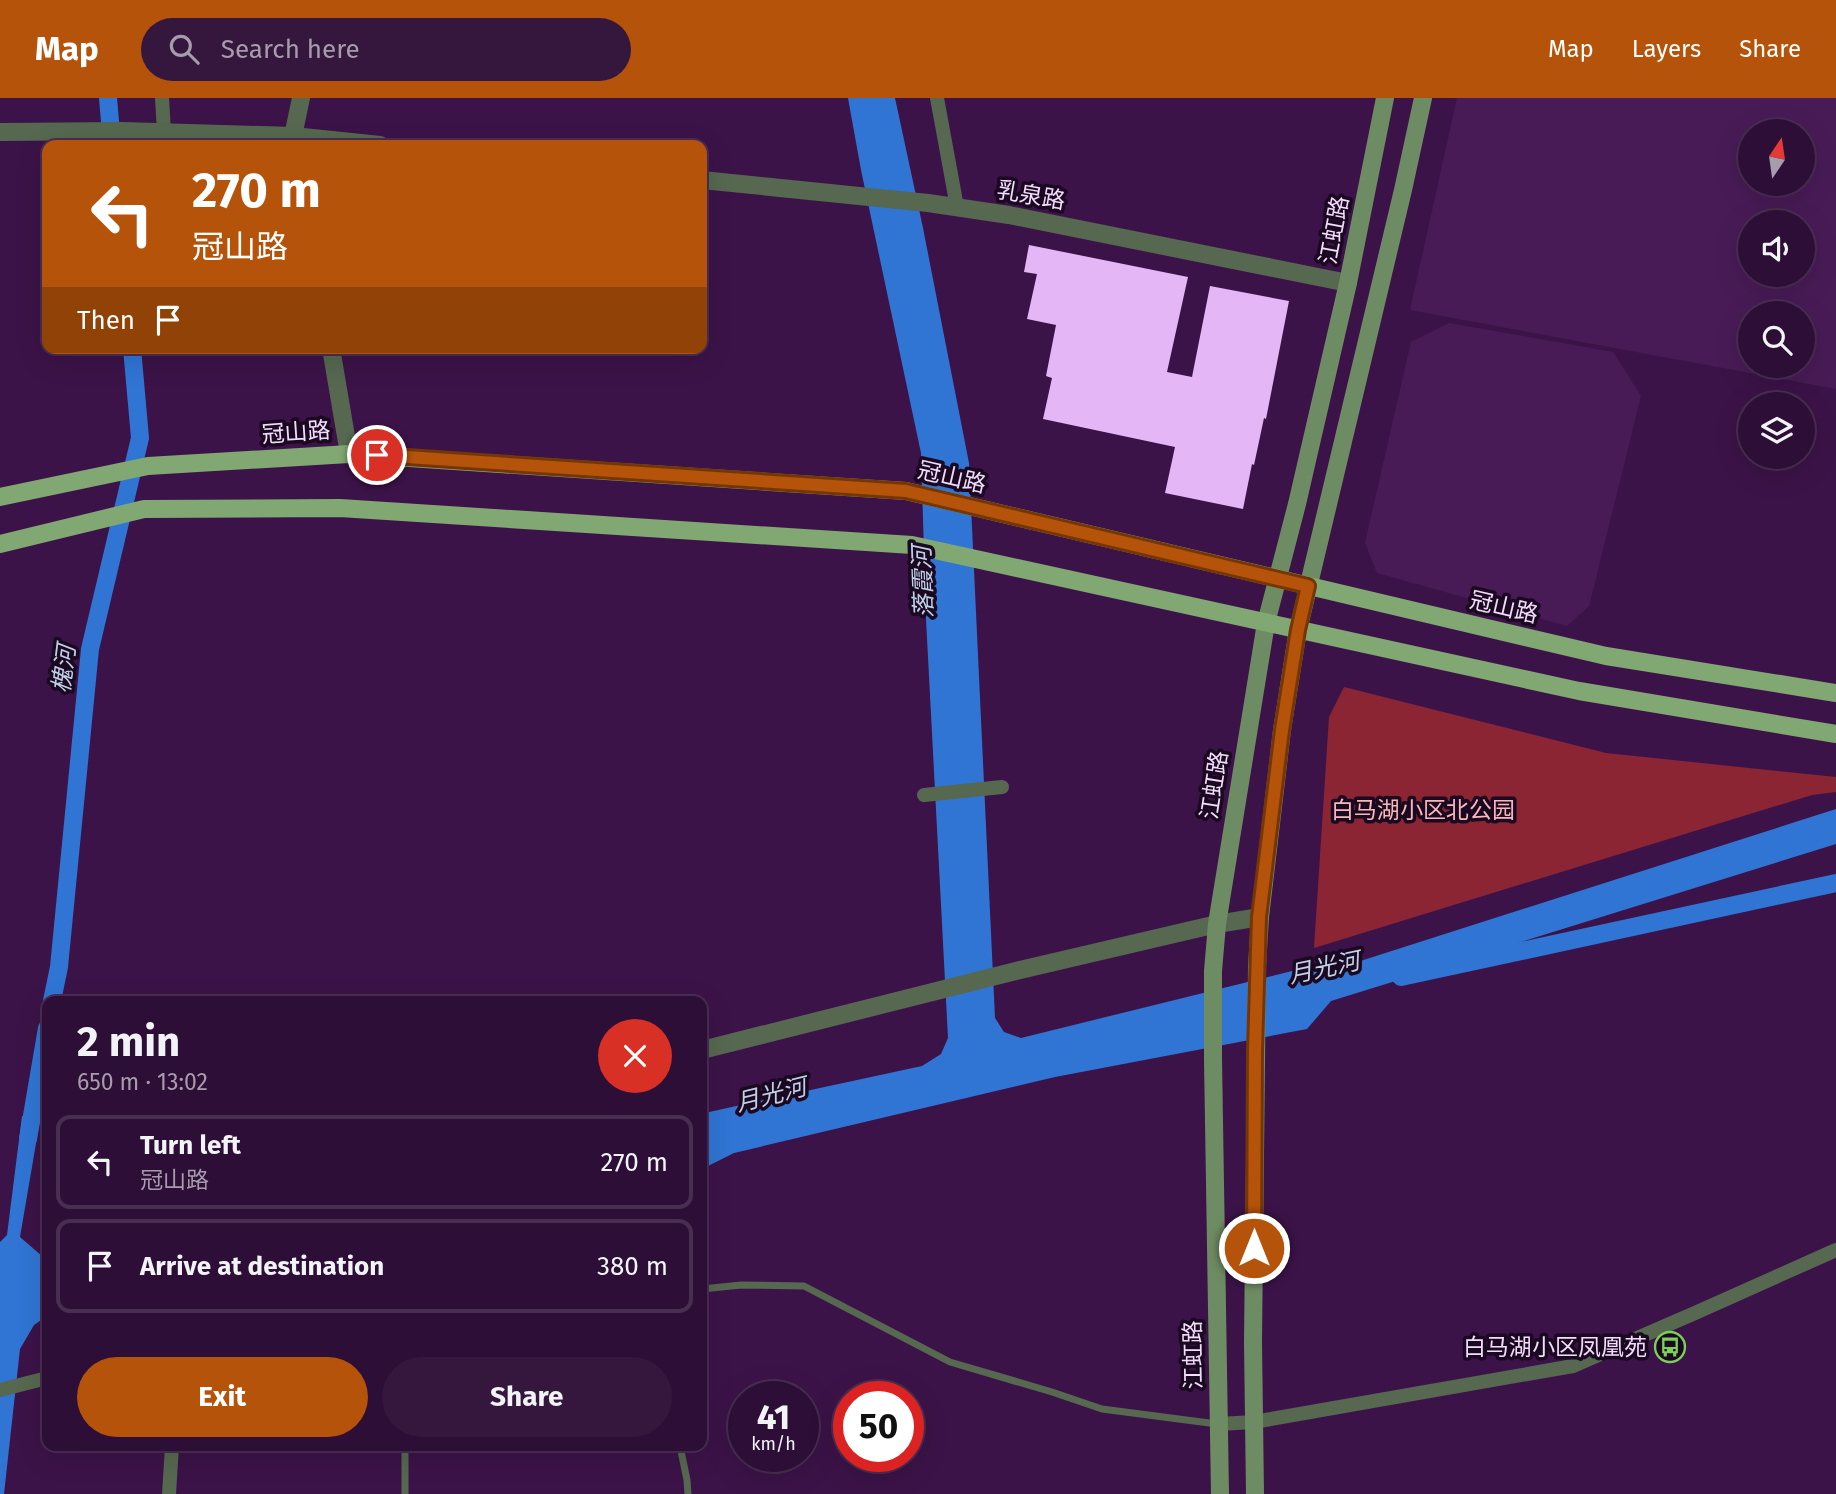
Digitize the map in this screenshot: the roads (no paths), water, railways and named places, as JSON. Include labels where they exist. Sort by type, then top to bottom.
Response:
[{"type":"main road","name":"江虹路","points":[[1220,1494],[1213,1059],[1213,971],[1217,924],[1266,622],[1348,283],[1385,98]]},
{"type":"main road","points":[[1255,1494],[1255,1051],[1259,917],[1282,730],[1298,630],[1404,190],[1423,98]]},
{"type":"main road","name":"冠山路","points":[[0,497],[148,466],[349,454],[906,491],[1606,656],[1836,693]]},
{"type":"main road","points":[[0,544],[144,509],[340,508],[912,545],[1579,691],[1836,734]]},
{"type":"street","points":[[162,98],[164,132]]},
{"type":"street","points":[[294,140],[301,98]]},
{"type":"street","points":[[937,98],[957,207]]},
{"type":"street","points":[[0,132],[164,132],[280,140]]},
{"type":"street","name":"乳泉路","points":[[707,181],[928,203],[1023,217],[1348,283]]},
{"type":"street","points":[[332,354],[349,454]]},
{"type":"street","points":[[924,795],[1002,787]]},
{"type":"street","points":[[707,1049],[1020,970],[1217,924],[1259,917]]},
{"type":"street","points":[[1219,1424],[1254,1422],[1573,1366],[1836,1250]]},
{"type":"street","points":[[0,1390],[42,1379]]},
{"type":"street","points":[[169,1494],[172,1451]]},
{"type":"lane","points":[[707,1288],[741,1285],[804,1286],[950,1362],[1102,1409],[1219,1424]]},
{"type":"lane","points":[[405,1451],[405,1494]]},
{"type":"lane","points":[[681,1451],[688,1494]]},
{"type":"water","points":[[848,98],[895,98],[969,463],[995,1018],[1004,1032],[1021,1038],[1300,969],[1326,972],[1836,809],[1836,844],[1331,1001],[1307,1029],[1055,1077],[734,1153],[707,1166],[709,1112],[922,1066],[941,1054],[948,1038],[926,619],[921,453]]},
{"type":"water","points":[[22,1116],[40,1120],[20,1237],[42,1256],[42,1319],[34,1325],[20,1349],[4,1494],[0,1494],[0,1242],[7,1235]]},
{"type":"waterway","name":"槐河","points":[[108,98],[112,140]]},
{"type":"waterway","name":"槐河","points":[[53,996],[59,967],[90,649],[140,438],[133,354]]},
{"type":"waterway","name":"月光河","points":[[1401,977],[1836,883]]},
{"type":"waterway","name":"槐河","points":[[28,1139],[42,1057]]},
{"type":"place","name":"白马湖小区凤凰苑","points":[[1670,1347]]},
{"type":"water label","name":"落霞河","points":[[923,582]]},
{"type":"park label","name":"白马湖小区北公园","points":[[1423,810]]}]
